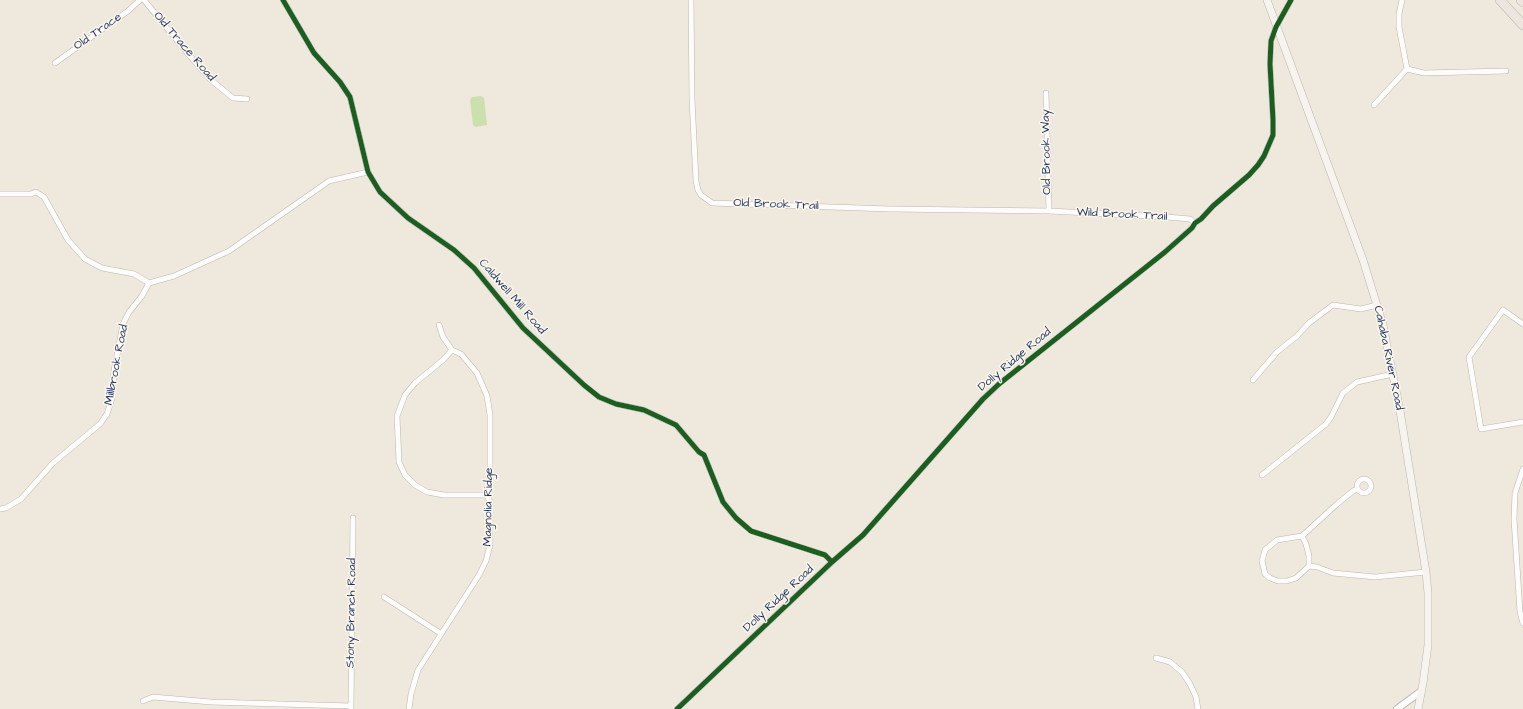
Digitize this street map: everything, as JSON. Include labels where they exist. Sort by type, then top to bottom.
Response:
[{"type":"highway","points":[[1500,0],[1523,25]]},
{"type":"main road","name":"Cahaba River Road","points":[[1266,0],[1340,196],[1363,260],[1383,325],[1393,374],[1426,572],[1428,593],[1428,645],[1418,709]]},
{"type":"street","name":"Old Trace","points":[[55,63],[128,11],[140,0]]},
{"type":"street","name":"Old Trace Road","points":[[144,0],[188,55],[211,80],[233,98],[247,99]]},
{"type":"street","name":"Caldwell Mill Road","points":[[283,0],[314,53],[340,82],[350,97],[368,172],[380,192],[408,218],[454,250],[474,268],[523,328],[599,397],[616,404],[644,410],[676,425],[699,452],[704,455],[723,502],[736,518],[751,531],[825,556],[832,562]]},
{"type":"street","name":"Old Brook Trail","points":[[691,0],[692,100],[696,181],[698,190],[712,203],[890,209],[1049,211]]},
{"type":"street","name":"Dolly Ridge Road","points":[[677,709],[832,562],[863,535],[975,406],[990,392],[1165,252],[1192,228],[1195,223],[1201,219],[1213,206],[1249,175],[1264,156],[1273,135],[1270,49],[1276,27],[1291,0]]},
{"type":"street","points":[[1402,0],[1399,14],[1399,27],[1407,69]]},
{"type":"street","points":[[1407,69],[1424,73],[1506,71]]},
{"type":"street","points":[[1374,105],[1407,69]]},
{"type":"street","name":"Old Brook Way","points":[[1046,93],[1049,211]]},
{"type":"street","points":[[0,194],[31,194],[36,192],[44,197],[68,240],[85,259],[102,268],[134,274],[149,282],[174,276],[229,251],[329,181],[368,172]]},
{"type":"street","name":"Wild Brook Trail","points":[[1049,211],[1167,217],[1190,219],[1195,223]]},
{"type":"street","name":"Millbrook Road","points":[[0,509],[6,508],[21,499],[54,463],[100,424],[107,414],[112,398],[114,371],[123,324],[129,312],[142,296],[149,282]]},
{"type":"street","points":[[1253,380],[1277,352],[1297,336],[1309,323],[1333,305],[1361,309],[1377,305]]},
{"type":"street","points":[[1523,324],[1503,310],[1469,357],[1481,429],[1523,422]]},
{"type":"street","name":"Magnolia Ridge","points":[[409,709],[411,694],[418,670],[440,633],[479,575],[486,561],[490,545],[490,502],[487,495],[490,487],[490,415],[487,396],[477,373],[460,354],[452,350],[443,337],[439,325]]},
{"type":"street","points":[[452,350],[443,360],[415,383],[405,395],[397,416],[399,462],[405,475],[415,485],[427,492],[444,495],[487,495]]},
{"type":"street","points":[[1262,475],[1326,424],[1343,392],[1358,382],[1393,374]]},
{"type":"street","points":[[1523,469],[1515,494],[1514,519],[1520,612],[1523,623]]},
{"type":"street","points":[[1302,536],[1309,556],[1308,566],[1296,578],[1287,581],[1278,581],[1265,574],[1263,568],[1263,555],[1265,550],[1277,540],[1302,536],[1337,504],[1357,489]]},
{"type":"street","name":"Stony Branch Road","points":[[351,708],[353,518]]},
{"type":"street","points":[[1308,566],[1317,567],[1333,573],[1375,577],[1426,572]]},
{"type":"street","points":[[384,597],[440,633]]},
{"type":"street","points":[[1156,658],[1170,662],[1182,672],[1196,698],[1198,709]]},
{"type":"street","points":[[1397,709],[1420,692]]},
{"type":"street","points":[[143,701],[153,697],[211,702],[351,708]]},
{"type":"green space","points":[[481,96],[484,98],[487,125],[476,127],[473,125],[470,100],[472,97]]},
{"type":"cycle path","points":[[283,0],[314,53],[340,82],[350,97],[368,172],[380,192],[408,218],[454,250],[474,268],[523,328],[599,397],[616,404],[644,410],[676,425],[699,452],[704,455],[723,502],[736,518],[751,531],[825,555],[832,562]]},
{"type":"cycle path","points":[[677,709],[832,562],[863,535],[983,399],[999,384],[1165,252],[1258,165],[1264,156],[1273,135],[1270,64],[1271,41],[1276,27],[1291,0]]}]
